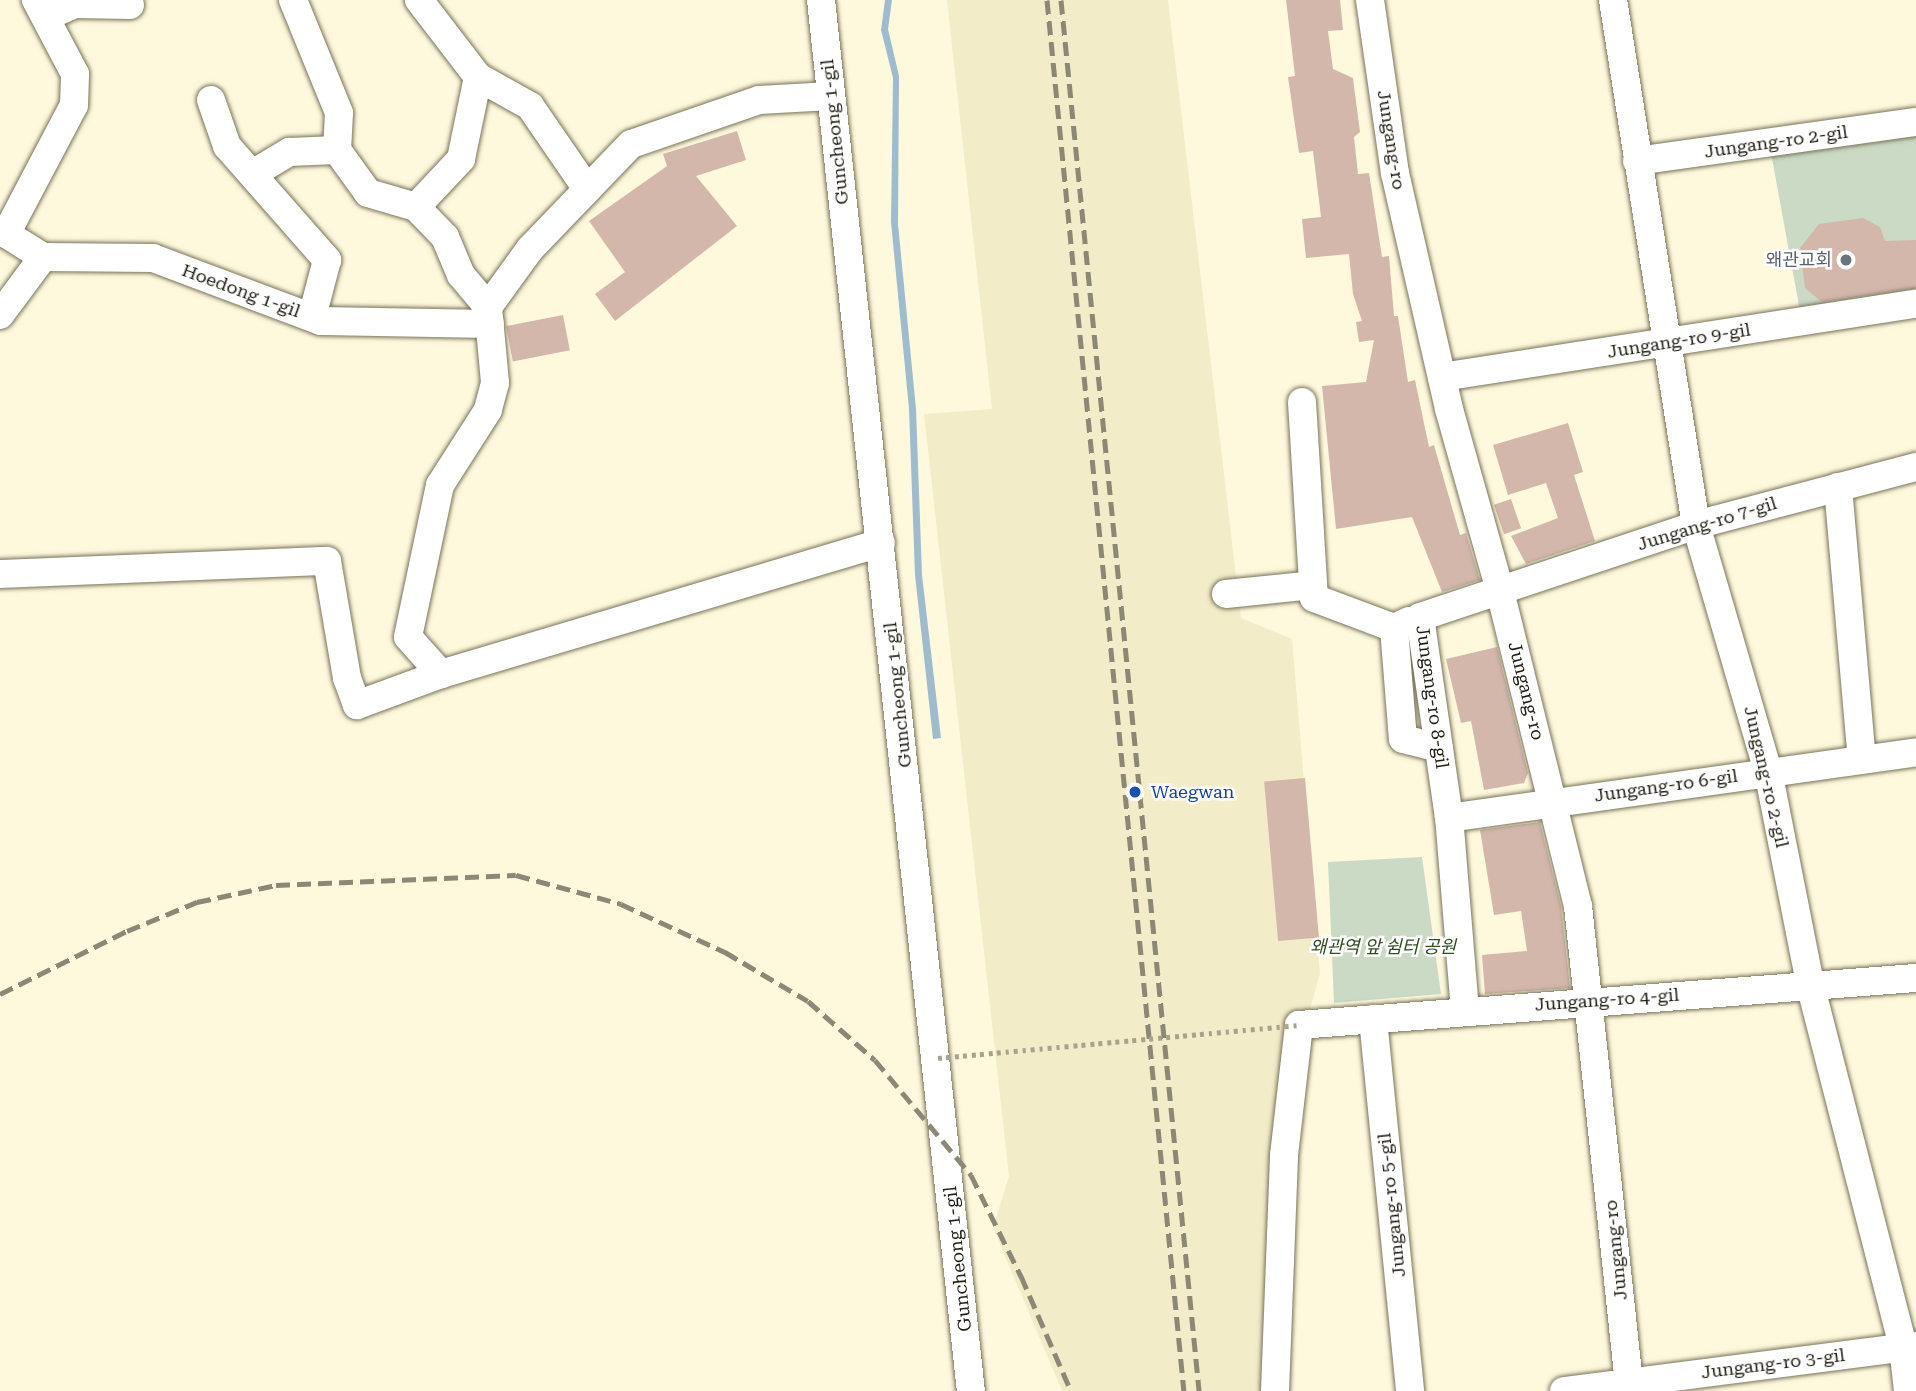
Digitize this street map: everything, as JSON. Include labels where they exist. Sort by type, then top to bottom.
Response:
[{"type":"street","points":[[293,0],[339,113],[337,150],[368,193],[416,206],[445,237],[461,275],[489,316],[495,383],[488,410],[440,485],[408,637],[442,674]]},
{"type":"street","points":[[419,0],[478,77],[530,106],[587,189]]},
{"type":"street","name":"Guncheong 1-gil","points":[[821,0],[938,1058],[971,1391]]},
{"type":"street","name":"Jungang-ro","points":[[1372,0],[1395,173],[1442,377],[1555,803],[1578,906],[1591,1002],[1630,1386]]},
{"type":"street","name":"Jungang-ro 2-gil","points":[[1613,0],[1696,525],[1768,771],[1810,984],[1910,1347],[1908,1391]]},
{"type":"street","points":[[0,315],[43,257],[3,232],[74,105],[75,75],[42,8],[75,4],[130,5]]},
{"type":"street","points":[[416,206],[461,159],[478,77]]},
{"type":"street","points":[[489,316],[530,249],[631,144],[759,100],[831,96]]},
{"type":"street","points":[[211,100],[228,146],[327,260],[312,317]]},
{"type":"street","name":"Jungang-ro 2-gil","points":[[1637,161],[1916,122]]},
{"type":"street","points":[[254,173],[289,152],[337,150]]},
{"type":"street","name":"Hoedong 1-gil","points":[[43,257],[153,258],[312,317],[489,316]]},
{"type":"street","name":"Jungang-ro 9-gil","points":[[1442,377],[1916,304]]},
{"type":"street","points":[[1302,402],[1314,598],[1394,628],[1420,617]]},
{"type":"street","name":"Jungang-ro 7-gil","points":[[1500,591],[1696,525],[1916,467]]},
{"type":"street","points":[[1838,487],[1862,759]]},
{"type":"street","points":[[0,574],[327,561],[347,678],[357,705],[442,674],[881,543]]},
{"type":"street","points":[[1226,594],[1313,585]]},
{"type":"street","name":"Jungang-ro 8-gil","points":[[1465,1012],[1449,818],[1420,617],[1500,591]]},
{"type":"street","points":[[1394,628],[1403,738],[1439,748]]},
{"type":"street","name":"Jungang-ro 6-gil","points":[[1449,818],[1916,752]]},
{"type":"street","name":"Jungang-ro 4-gil","points":[[1299,1025],[1916,978]]},
{"type":"street","name":"Jungang-ro 5-gil","points":[[1373,1019],[1410,1391]]},
{"type":"street","points":[[1275,1391],[1284,1155],[1299,1025]]},
{"type":"street","name":"Jungang-ro 3-gil","points":[[1630,1386],[1910,1347]]},
{"type":"street","points":[[1564,1391],[1630,1386]]},
{"type":"path","points":[[938,1058],[1299,1025]]},
{"type":"shaded area","points":[[947,0],[1168,0],[1241,618],[1292,639],[1320,974],[1288,1084],[1268,1391],[1062,1391],[993,1228],[1009,1176],[924,414],[992,409]]},
{"type":"green space","points":[[1916,122],[1916,304],[1802,322],[1769,142]]},
{"type":"green space","name":"왜관역 앞 쉼터 공원","points":[[1422,857],[1441,994],[1334,1003],[1328,862]]},
{"type":"water","points":[[885,0],[892,0],[888,29],[899,76],[898,224],[916,409],[922,575],[941,738],[933,739],[915,575],[909,409],[891,222],[893,78],[881,30]]},
{"type":"building","points":[[1286,0],[1340,0],[1343,30],[1328,31],[1333,69],[1353,78],[1360,132],[1354,137],[1358,174],[1369,173],[1382,257],[1389,256],[1394,316],[1398,316],[1408,382],[1415,380],[1429,447],[1434,445],[1460,535],[1466,533],[1480,580],[1442,592],[1412,517],[1336,529],[1322,386],[1366,382],[1374,340],[1359,342],[1356,322],[1362,321],[1353,294],[1349,254],[1306,258],[1302,219],[1321,217],[1313,151],[1299,153],[1288,77],[1295,76]]},
{"type":"building","points":[[737,131],[746,160],[696,176],[737,226],[615,321],[595,294],[625,272],[589,221],[667,166],[663,154]]},
{"type":"building","points":[[1863,218],[1880,227],[1885,241],[1916,240],[1916,288],[1822,302],[1805,288],[1800,248],[1819,224]]},
{"type":"building","points":[[563,315],[570,350],[513,361],[506,326]]},
{"type":"building","points":[[1568,423],[1583,472],[1574,475],[1595,541],[1526,564],[1511,536],[1558,518],[1546,483],[1508,495],[1493,445]]},
{"type":"building","points":[[1511,499],[1521,528],[1504,534],[1494,505]]},
{"type":"building","points":[[1497,647],[1528,773],[1524,783],[1484,790],[1471,721],[1461,723],[1446,659]]},
{"type":"building","points":[[1305,778],[1319,937],[1278,941],[1264,782]]},
{"type":"building","points":[[1540,822],[1561,906],[1570,988],[1485,994],[1482,955],[1527,951],[1521,911],[1494,915],[1480,830]]},
{"type":"railway","points":[[1047,0],[1184,1391]]},
{"type":"railway","points":[[1061,0],[1199,1391]]},
{"type":"railway","points":[[0,994],[127,931],[197,902],[276,885],[516,875],[621,904],[725,952],[808,1001],[875,1060],[971,1175],[1021,1276],[1071,1391]]},
{"type":"place","name":"왜관교회","points":[[1846,260]]},
{"type":"place","name":"Waegwan","points":[[1135,792]]}]
